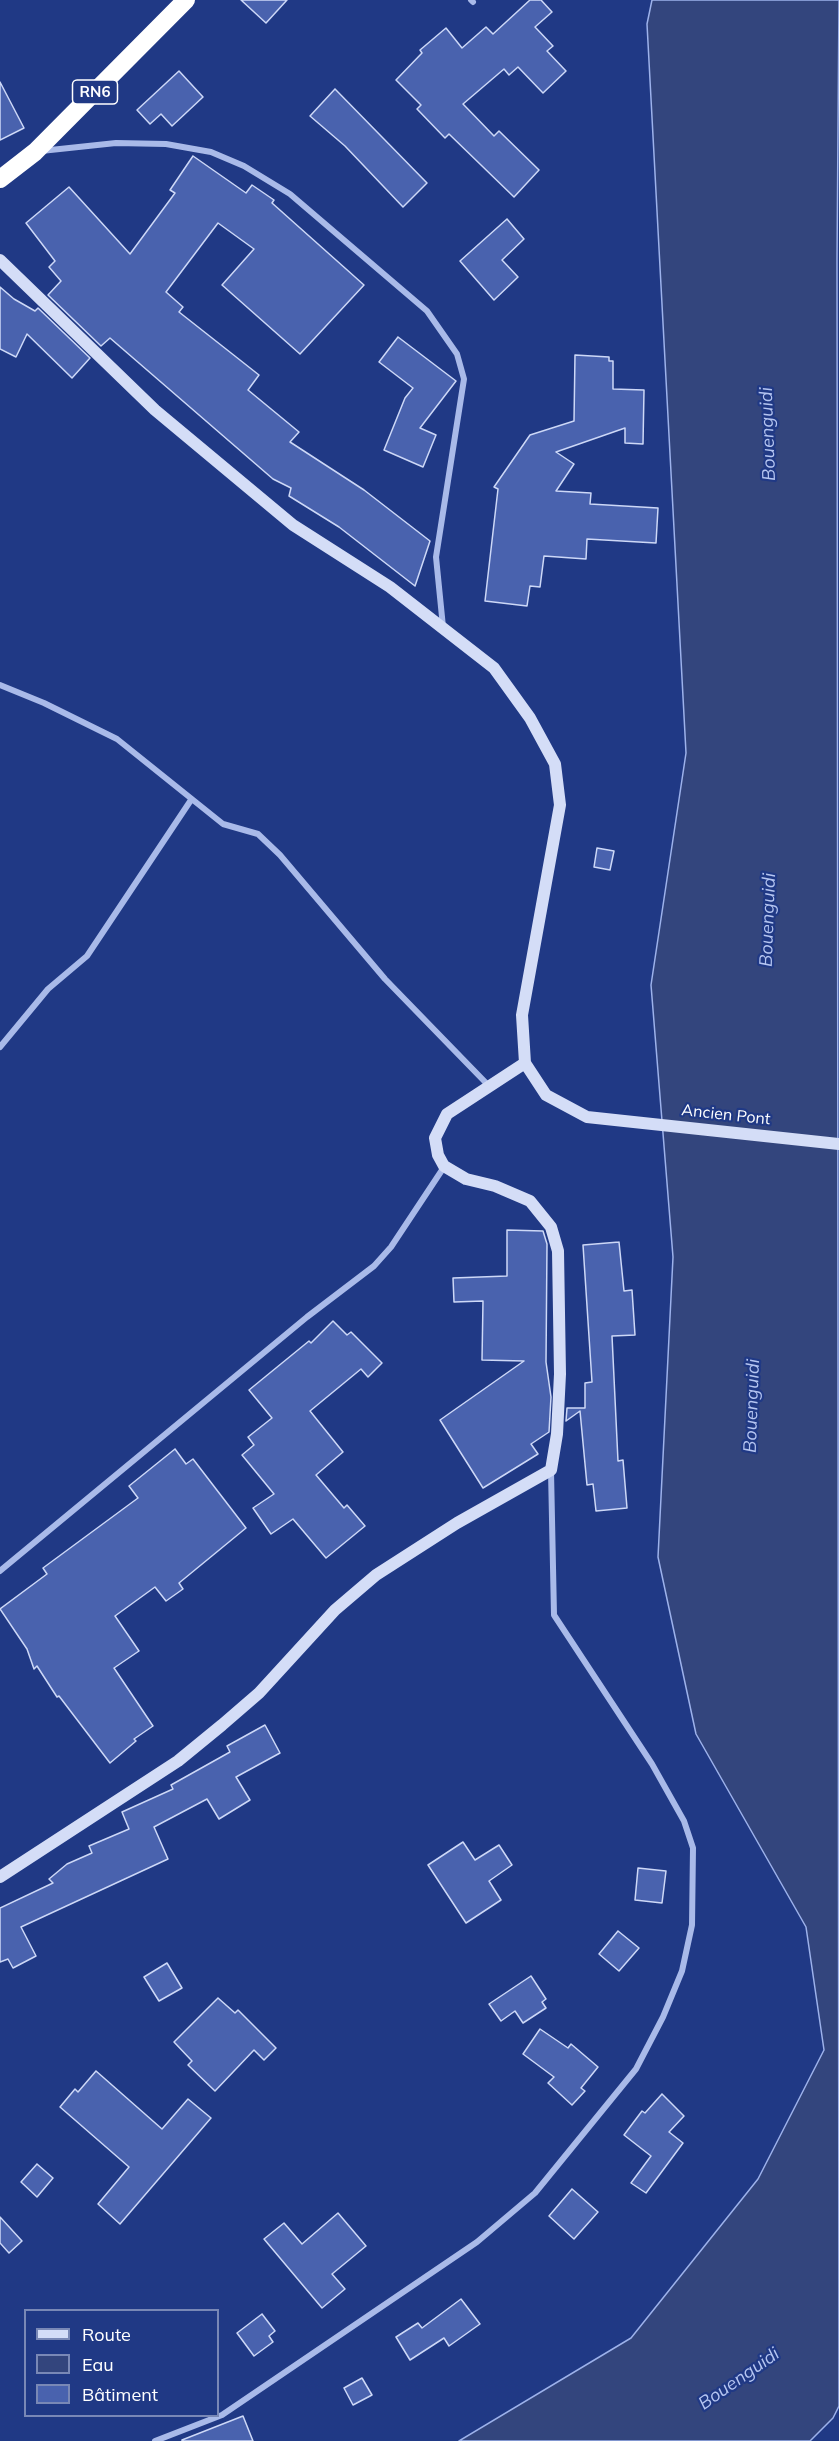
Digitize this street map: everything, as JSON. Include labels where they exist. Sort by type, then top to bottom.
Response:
[{"type":"highway","name":"RN6","points":[[0,179],[35,152],[186,0]]},
{"type":"street","points":[[35,152],[116,143],[165,144],[211,152],[244,166],[290,194],[427,311],[457,354],[464,379],[436,557],[444,629]]},
{"type":"street","points":[[0,260],[155,410],[293,525],[390,587],[494,668],[530,718],[555,764],[560,805],[522,1015],[525,1063],[447,1114],[435,1138],[438,1155],[444,1166],[466,1179],[495,1186],[530,1201],[551,1227],[558,1251],[560,1374],[557,1434],[551,1470],[554,1615],[652,1764],[684,1821],[693,1848],[692,1925],[682,1971],[663,2017],[636,2068],[535,2193],[477,2242],[219,2416]]},
{"type":"street","points":[[0,685],[44,703],[117,739],[223,824],[258,834],[385,979],[489,1086]]},
{"type":"street","points":[[0,1047],[48,989],[87,956],[191,800]]},
{"type":"street","name":"Ancien Pont","points":[[525,1063],[546,1095],[587,1117],[839,1144]]},
{"type":"street","points":[[0,1571],[307,1317],[374,1266],[391,1247],[444,1166]]},
{"type":"street","points":[[0,1877],[196,1746],[259,1693],[335,1610],[376,1575],[457,1523],[551,1470]]},
{"type":"street","points":[[155,2441],[217,2417]]},
{"type":"water","name":"Bouenguidi","points":[[652,0],[839,0],[837,260],[839,2406],[833,2418],[810,2441],[459,2441],[631,2338],[758,2179],[824,2050],[806,1927],[696,1734],[658,1557],[673,1257],[651,985],[686,753],[647,24]]},
{"type":"building","points":[[241,0],[287,0],[266,23]]},
{"type":"building","points":[[530,0],[541,0],[552,12],[535,27],[553,46],[547,51],[566,71],[543,93],[518,67],[509,75],[504,69],[463,104],[494,136],[499,131],[539,170],[514,197],[449,134],[445,138],[417,109],[421,105],[396,80],[422,53],[420,50],[446,28],[462,48],[486,27],[493,34]]},
{"type":"building","points":[[179,71],[203,97],[172,126],[161,114],[150,124],[137,110]]},
{"type":"building","points":[[0,82],[24,128],[0,140]]},
{"type":"building","points":[[335,89],[427,183],[403,207],[345,146],[310,116]]},
{"type":"building","points":[[193,156],[246,193],[252,185],[274,200],[272,203],[364,285],[300,354],[222,285],[254,249],[218,223],[166,292],[183,307],[179,312],[259,375],[248,390],[299,432],[290,442],[364,490],[430,541],[415,586],[339,527],[289,496],[291,488],[273,479],[110,338],[101,346],[48,295],[61,281],[49,267],[55,261],[26,223],[69,187],[130,254],[175,193],[170,190]]},
{"type":"building","points":[[507,219],[524,239],[502,260],[518,277],[494,300],[460,261]]},
{"type":"building","points":[[0,287],[14,299],[35,311],[38,308],[90,358],[72,378],[27,334],[16,357],[0,349]]},
{"type":"building","points":[[398,337],[456,381],[420,428],[436,435],[423,467],[384,450],[405,398],[413,388],[379,362]]},
{"type":"building","points":[[575,355],[609,357],[609,361],[613,361],[613,389],[644,390],[643,444],[625,443],[625,428],[556,452],[574,464],[556,491],[591,493],[590,504],[658,508],[656,543],[587,539],[586,559],[544,556],[540,587],[530,586],[527,606],[485,601],[498,489],[494,487],[530,435],[574,421]]},
{"type":"building","points":[[597,848],[614,851],[610,870],[594,867]]},
{"type":"building","points":[[507,1230],[543,1231],[547,1244],[546,1362],[551,1397],[549,1432],[531,1444],[538,1454],[483,1488],[440,1420],[524,1361],[482,1360],[483,1301],[454,1302],[453,1278],[507,1276]]},
{"type":"building","points":[[619,1242],[624,1291],[632,1290],[635,1335],[612,1336],[618,1461],[623,1460],[627,1508],[596,1511],[593,1484],[587,1485],[580,1411],[566,1421],[567,1408],[585,1408],[585,1383],[592,1382],[583,1245]]},
{"type":"building","points":[[333,1321],[347,1335],[351,1332],[382,1363],[368,1377],[361,1369],[310,1411],[343,1452],[316,1475],[344,1508],[347,1505],[365,1526],[326,1558],[293,1519],[271,1534],[253,1508],[274,1494],[242,1455],[254,1445],[248,1437],[272,1418],[249,1390],[309,1341],[311,1343]]},
{"type":"building","points":[[175,1449],[186,1464],[193,1459],[246,1528],[179,1583],[183,1589],[166,1601],[155,1587],[115,1616],[139,1651],[114,1668],[153,1726],[134,1739],[136,1741],[110,1763],[59,1696],[57,1697],[37,1666],[34,1669],[27,1649],[0,1609],[47,1574],[43,1568],[138,1498],[129,1486]]},
{"type":"building","points":[[265,1725],[280,1753],[236,1777],[250,1800],[219,1819],[207,1799],[154,1827],[168,1859],[21,1927],[36,1956],[13,1968],[8,1959],[0,1962],[0,1908],[53,1883],[49,1879],[67,1864],[92,1853],[89,1846],[129,1829],[122,1812],[173,1789],[171,1785],[230,1752],[227,1746]]},
{"type":"building","points":[[463,1842],[475,1860],[499,1845],[512,1865],[489,1881],[501,1900],[466,1923],[428,1865]]},
{"type":"building","points":[[638,1868],[666,1871],[662,1903],[635,1900]]},
{"type":"building","points":[[618,1931],[639,1948],[619,1971],[599,1954]]},
{"type":"building","points":[[167,1963],[182,1988],[159,2001],[144,1977]]},
{"type":"building","points":[[531,1976],[546,1999],[542,2002],[546,2008],[523,2023],[515,2011],[501,2021],[489,2004]]},
{"type":"building","points":[[218,1998],[235,2013],[238,2010],[276,2048],[264,2060],[254,2050],[215,2091],[188,2065],[192,2061],[174,2042]]},
{"type":"building","points":[[540,2029],[568,2048],[571,2044],[598,2067],[581,2088],[585,2091],[572,2105],[548,2083],[554,2077],[523,2054]]},
{"type":"building","points":[[96,2071],[162,2129],[188,2099],[211,2118],[120,2224],[98,2204],[129,2167],[60,2107],[75,2089],[78,2092]]},
{"type":"building","points":[[662,2094],[684,2116],[669,2132],[683,2143],[646,2193],[631,2183],[651,2156],[624,2135],[642,2111],[645,2113]]},
{"type":"building","points":[[37,2164],[53,2178],[37,2197],[21,2182]]},
{"type":"building","points":[[572,2189],[598,2212],[574,2239],[549,2216]]},
{"type":"building","points":[[338,2213],[366,2246],[332,2274],[345,2289],[322,2308],[264,2239],[284,2223],[302,2244]]},
{"type":"building","points":[[0,2217],[22,2241],[9,2253],[0,2243]]},
{"type":"building","points":[[461,2299],[480,2324],[449,2346],[444,2338],[410,2360],[396,2337],[418,2323],[422,2328]]},
{"type":"building","points":[[262,2314],[275,2331],[269,2336],[273,2342],[254,2356],[237,2333]]},
{"type":"building","points":[[362,2378],[372,2395],[353,2405],[344,2388]]},
{"type":"building","points":[[243,2416],[253,2441],[182,2441],[182,2440]]}]
